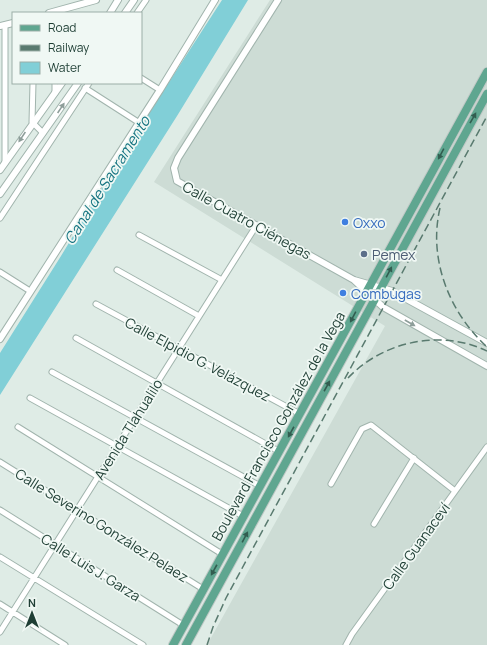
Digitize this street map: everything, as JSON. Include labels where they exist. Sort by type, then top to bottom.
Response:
[{"type":"main road","name":"Boulevard Francisco González de la Vega","points":[[172,645],[280,452],[487,72]]},
{"type":"main road","name":"Boulevard Francisco González de la Vega","points":[[186,645],[487,94]]},
{"type":"street","points":[[54,12],[96,0]]},
{"type":"street","points":[[111,12],[118,0]]},
{"type":"street","points":[[126,12],[134,0]]},
{"type":"street","points":[[138,12],[146,0]]},
{"type":"street","points":[[0,339],[138,122],[160,90],[215,0]]},
{"type":"street","name":"Calle Cuatro Ciénegas","points":[[278,0],[178,158],[174,168],[176,177],[182,185],[354,280],[392,290],[487,343]]},
{"type":"street","points":[[5,162],[2,26],[12,23]]},
{"type":"street","points":[[142,79],[160,90]]},
{"type":"street","points":[[33,84],[32,122],[44,133]]},
{"type":"street","points":[[55,84],[55,93]]},
{"type":"street","points":[[0,170],[32,122],[61,84]]},
{"type":"street","points":[[0,194],[77,84]]},
{"type":"street","points":[[0,218],[88,84]]},
{"type":"street","points":[[84,88],[138,122]]},
{"type":"street","name":"Avenida Tlahualilo","points":[[0,632],[256,226]]},
{"type":"street","points":[[139,235],[222,280]]},
{"type":"street","points":[[117,270],[200,316]]},
{"type":"street","points":[[0,272],[30,291]]},
{"type":"street","name":"Calle Cuatro Ciénegas","points":[[354,280],[383,307],[487,366]]},
{"type":"street","name":"Calle Elpidio G. Velázquez","points":[[96,304],[300,414]]},
{"type":"street","points":[[76,338],[280,452]]},
{"type":"street","points":[[52,372],[260,486]]},
{"type":"street","points":[[30,398],[243,516]]},
{"type":"street","points":[[330,484],[362,429],[368,425],[371,425],[455,491]]},
{"type":"street","points":[[18,427],[222,554]]},
{"type":"street","name":"Calle Guanaceví","points":[[346,645],[352,634],[487,447]]},
{"type":"street","points":[[374,524],[414,458]]},
{"type":"street","name":"Calle Severino González Pelaez","points":[[0,462],[203,589]]},
{"type":"street","name":"Calle Luis J. Garza","points":[[0,510],[183,625]]},
{"type":"street","points":[[0,557],[143,645]]},
{"type":"street","points":[[0,604],[65,645]]},
{"type":"shaded area","points":[[270,0],[487,0],[487,645],[207,645],[385,326],[154,182]]},
{"type":"water","name":"Canal de Sacramento","points":[[222,0],[248,0],[177,116],[0,395],[0,353],[125,150]]},
{"type":"railway","points":[[207,645],[226,598],[487,116]]},
{"type":"railway","points":[[440,208],[437,227],[437,246],[445,284],[452,301],[462,318],[487,347]]},
{"type":"railway","points":[[348,378],[362,365],[378,355],[395,347],[413,342],[432,340],[451,341],[469,344],[487,351]]},
{"type":"place","name":"Oxxo","points":[[345,222]]},
{"type":"place","name":"Pemex","points":[[364,254]]},
{"type":"place","name":"Combugas","points":[[343,293]]}]
